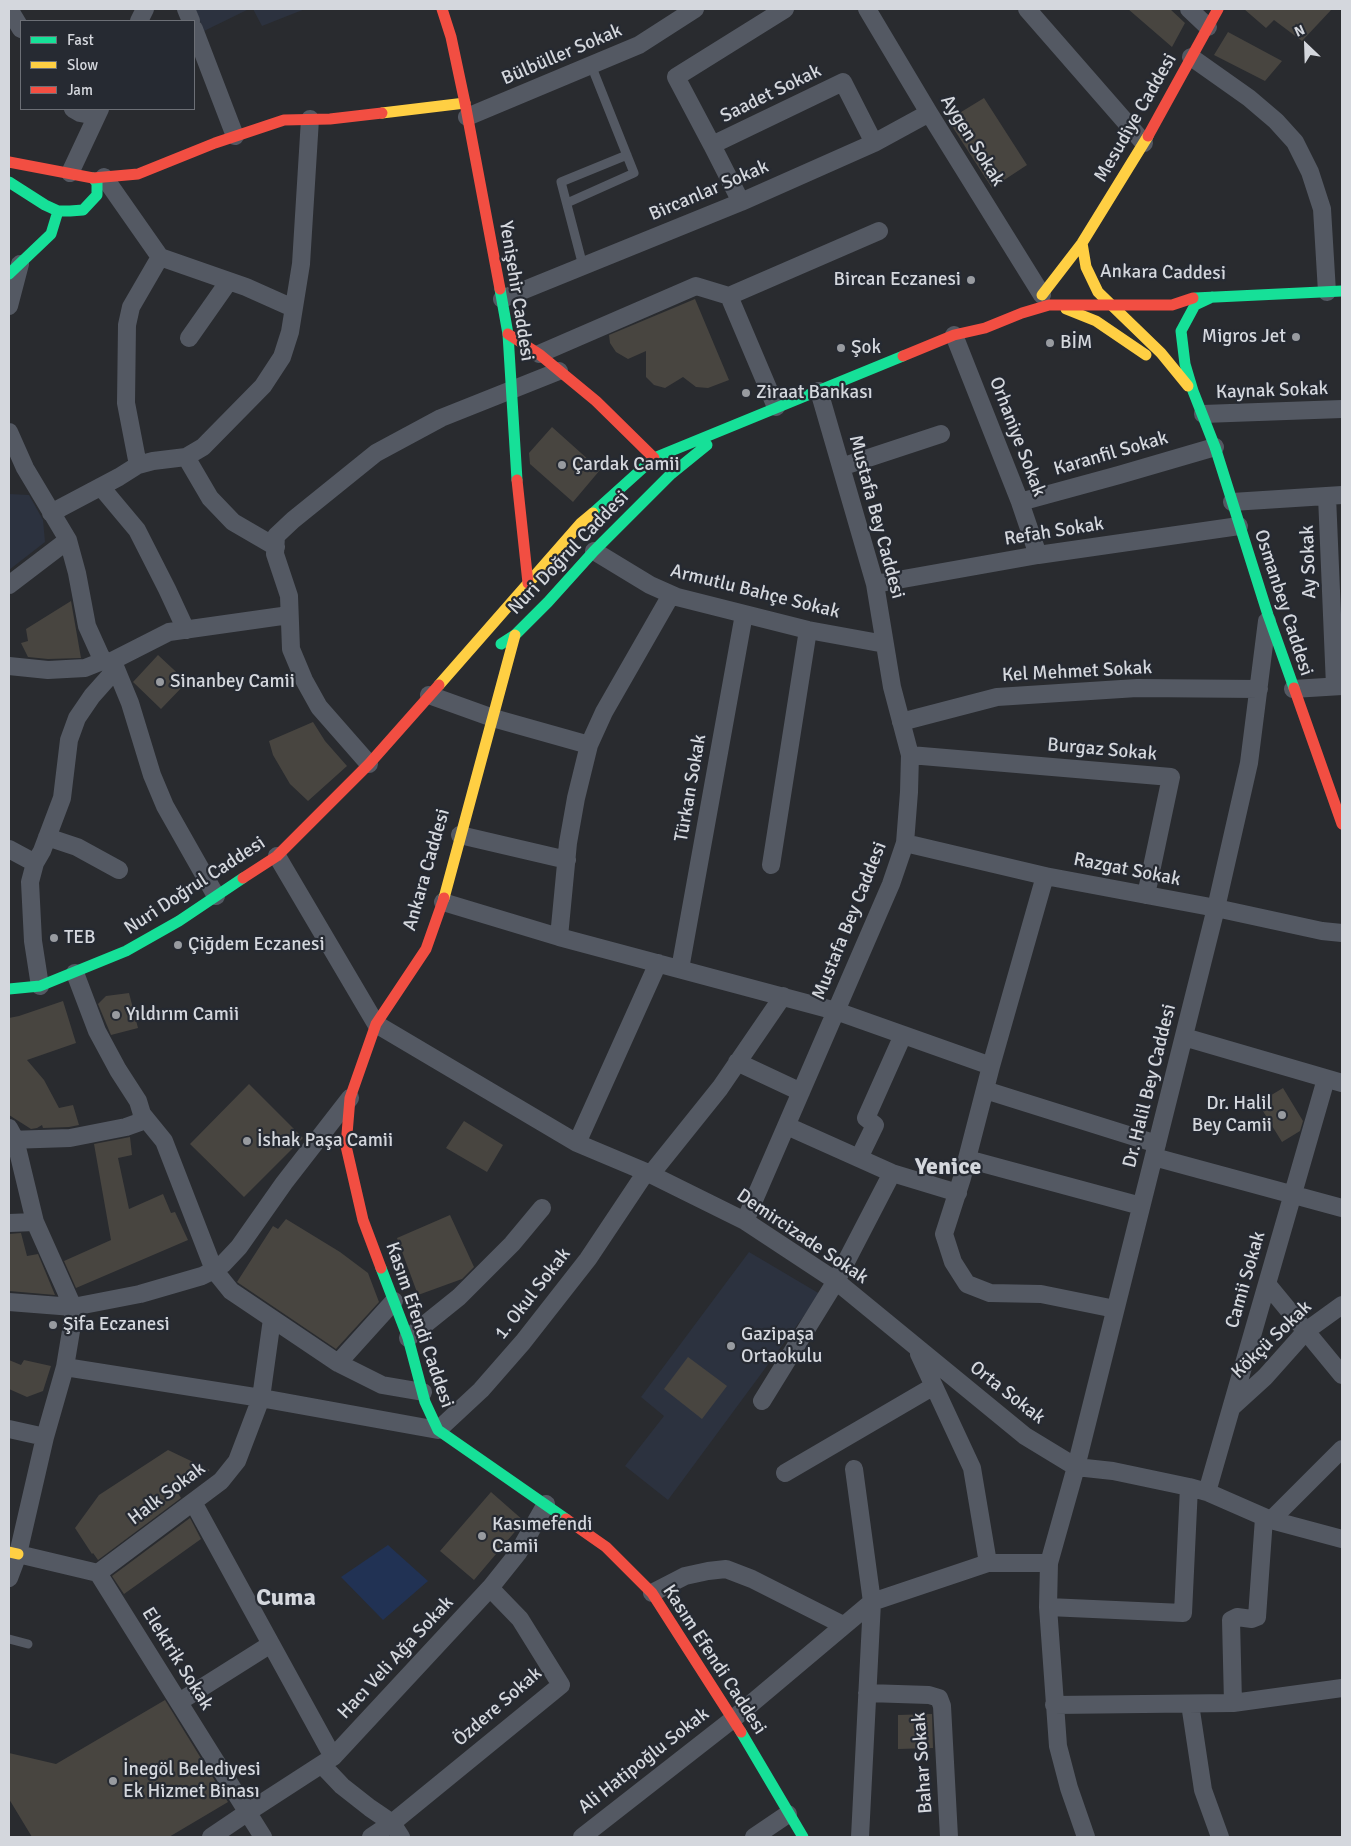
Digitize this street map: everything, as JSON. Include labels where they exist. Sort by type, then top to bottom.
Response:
[{"type":"street","points":[[9,9],[20,27]]},
{"type":"street","name":"Yenişehir Caddesi","points":[[442,9],[466,110],[508,334],[518,502],[528,583]]},
{"type":"street","name":"Bülbüller Sokak","points":[[466,110],[592,65],[639,45],[694,9]]},
{"type":"street","points":[[712,145],[676,77],[785,9]]},
{"type":"street","name":"Aygen Sokak","points":[[867,9],[1038,299]]},
{"type":"street","points":[[1027,9],[1144,143]]},
{"type":"street","points":[[1189,9],[1208,27]]},
{"type":"street","name":"Mesudiye Caddesi","points":[[1038,299],[1082,243],[1144,143],[1218,9]]},
{"type":"street","points":[[195,32],[235,136]]},
{"type":"street","points":[[1191,57],[1249,98],[1276,121],[1294,142],[1310,172],[1322,209],[1335,291]]},
{"type":"street","name":"Saadet Sokak","points":[[741,202],[712,145],[844,82],[874,143]]},
{"type":"street","points":[[53,181],[68,173],[98,112],[80,113],[75,110]]},
{"type":"street","points":[[9,161],[98,177],[138,174],[235,136],[284,120],[466,110]]},
{"type":"street","name":"Bircanlar Sokak","points":[[502,299],[741,202],[874,143],[929,113]]},
{"type":"street","points":[[51,512],[101,487],[138,465],[186,457],[203,447],[263,386],[282,357],[290,332],[301,264],[310,119]]},
{"type":"street","points":[[9,182],[58,210],[83,210],[97,195],[98,177]]},
{"type":"street","points":[[98,177],[160,257],[229,281],[293,308]]},
{"type":"street","points":[[46,192],[46,204]]},
{"type":"street","points":[[9,306],[14,269],[50,234],[58,210]]},
{"type":"street","points":[[539,354],[696,286],[729,296],[879,230]]},
{"type":"street","points":[[1082,243],[1093,292],[1089,305],[1096,321]]},
{"type":"street","points":[[138,465],[126,403],[127,325],[131,307],[160,257]]},
{"type":"street","points":[[189,338],[229,281]]},
{"type":"street","name":"Ankara Caddesi","points":[[1173,293],[1193,298],[1335,291]]},
{"type":"street","points":[[1093,292],[1112,306],[1161,352],[1193,392]]},
{"type":"street","name":"Ankara Caddesi","points":[[1093,292],[1116,292]]},
{"type":"street","points":[[954,335],[979,318],[1038,299],[1061,294]]},
{"type":"street","points":[[729,296],[776,407]]},
{"type":"street","points":[[1193,392],[1183,352],[1181,331],[1195,305],[1212,297]]},
{"type":"street","points":[[734,424],[954,335],[985,328],[1022,312],[1038,299],[1112,306],[1172,305],[1193,298]]},
{"type":"street","points":[[1038,299],[1096,321],[1178,374]]},
{"type":"street","points":[[508,334],[539,354],[596,402],[670,475]]},
{"type":"street","name":"Orhaniye Sokak","points":[[954,335],[1020,502],[1038,554]]},
{"type":"street","points":[[368,764],[319,707],[304,680],[291,649],[290,596],[275,554],[276,536],[292,520],[376,453],[441,418],[559,371]]},
{"type":"street","name":"Mustafa Bey Caddesi","points":[[745,1221],[891,884],[905,843],[910,756],[892,687],[875,584],[819,391]]},
{"type":"street","name":"Osmanbey Caddesi","points":[[1193,392],[1215,447],[1293,688],[1335,784],[1342,824]]},
{"type":"street","name":"Kaynak Sokak","points":[[1203,414],[1342,409]]},
{"type":"street","name":"Nuri Doğrul Caddesi","points":[[9,989],[40,986],[76,975],[126,951],[179,921],[277,856],[368,764],[582,523],[654,458],[734,424]]},
{"type":"street","name":"Nuri Doğrul Caddesi","points":[[490,651],[515,634],[548,602],[594,551],[670,475],[734,424]]},
{"type":"street","points":[[9,432],[17,468],[51,512],[68,540],[77,573],[87,626],[101,657],[110,664],[130,703],[152,775],[165,806],[216,896]]},
{"type":"street","points":[[841,467],[942,434]]},
{"type":"street","name":"Karanfil Sokak","points":[[1020,502],[1119,476],[1215,447]]},
{"type":"street","points":[[186,457],[210,498],[233,522],[276,547]]},
{"type":"street","points":[[101,487],[137,530],[186,630]]},
{"type":"street","points":[[1232,502],[1335,495]]},
{"type":"street","name":"Ay Sokak","points":[[1335,495],[1339,686]]},
{"type":"street","name":"Refah Sokak","points":[[875,584],[1038,554],[1240,526]]},
{"type":"street","points":[[9,585],[68,540]]},
{"type":"street","name":"Armutlu Bahçe Sokak","points":[[594,551],[650,586],[672,595],[808,630],[885,644]]},
{"type":"street","points":[[528,583],[548,602]]},
{"type":"street","points":[[559,937],[576,798],[589,745],[604,712],[672,595]]},
{"type":"street","points":[[9,666],[48,670],[85,668],[110,664],[169,632],[290,614]]},
{"type":"street","name":"Türkan Sokak","points":[[680,969],[744,614]]},
{"type":"street","name":"Dr. Halil Bey Caddesi","points":[[1086,1837],[1069,1788],[1058,1746],[1048,1608],[1048,1563],[1076,1467],[1216,908],[1249,762],[1268,615]]},
{"type":"street","points":[[771,865],[808,630]]},
{"type":"street","name":"Ankara Caddesi","points":[[9,1302],[73,1307],[149,1291],[202,1276],[223,1264],[239,1247],[284,1183],[350,1098],[376,1024],[426,948],[443,902],[515,634]]},
{"type":"street","name":"Nuri Doğrul Caddesi","points":[[429,694],[475,662]]},
{"type":"street","points":[[40,986],[33,941],[30,882],[35,863],[62,798],[69,740],[77,718],[110,664]]},
{"type":"street","points":[[1293,688],[1339,686]]},
{"type":"street","name":"Kel Mehmet Sokak","points":[[901,722],[997,697],[1137,688],[1259,689]]},
{"type":"street","points":[[429,694],[493,718],[589,745]]},
{"type":"street","name":"Burgaz Sokak","points":[[910,756],[1171,777],[1146,895]]},
{"type":"street","points":[[460,835],[567,860]]},
{"type":"street","points":[[47,838],[77,847],[119,870]]},
{"type":"street","name":"Razgat Sokak","points":[[905,843],[1045,876],[1216,908],[1322,931],[1342,933]]},
{"type":"street","points":[[9,849],[35,863]]},
{"type":"street","points":[[277,856],[376,1024]]},
{"type":"street","points":[[1045,876],[991,1066],[958,1193],[944,1234],[953,1262],[967,1284],[990,1293],[1041,1294],[1115,1308]]},
{"type":"street","points":[[443,902],[559,937],[836,1011],[991,1066]]},
{"type":"street","points":[[577,1143],[658,963]]},
{"type":"street","points":[[76,975],[97,1031],[118,1070],[138,1101],[142,1114],[164,1141],[214,1270],[231,1291],[338,1362],[382,1385],[422,1392]]},
{"type":"street","name":"1. Okul Sokak","points":[[438,1430],[481,1390],[523,1342],[588,1259],[649,1173],[720,1088],[783,996]]},
{"type":"street","name":"Demircizade Sokak","points":[[376,1024],[577,1143],[649,1173],[745,1221],[836,1281],[916,1349],[972,1468],[988,1563]]},
{"type":"street","points":[[859,1158],[875,1125],[866,1118],[903,1035]]},
{"type":"street","points":[[1184,1036],[1334,1081]]},
{"type":"street","points":[[737,1062],[801,1092]]},
{"type":"street","name":"Camii Sokak","points":[[1207,1492],[1293,1194],[1334,1081]]},
{"type":"street","points":[[985,1090],[1156,1151],[1342,1208]]},
{"type":"street","name":"Kasım Efendi Caddesi","points":[[350,1098],[346,1146],[362,1220],[408,1338],[422,1392],[438,1430],[606,1546],[652,1593],[733,1718],[803,1837]]},
{"type":"street","points":[[9,1578],[13,1553],[65,1367],[73,1319],[73,1307],[35,1222],[11,1136],[70,1138],[140,1122],[142,1114]]},
{"type":"street","points":[[787,1126],[892,1173],[958,1193]]},
{"type":"street","points":[[967,1159],[1141,1206]]},
{"type":"street","points":[[762,1401],[836,1281],[892,1173]]},
{"type":"street","points":[[408,1338],[460,1297],[512,1244],[542,1208]]},
{"type":"street","points":[[9,1222],[35,1222]]},
{"type":"street","points":[[1267,1284],[1342,1376]]},
{"type":"street","points":[[338,1362],[394,1300]]},
{"type":"street","name":"Kökçü Sokak","points":[[1231,1408],[1265,1377],[1306,1331],[1342,1305]]},
{"type":"street","name":"Halk Sokak","points":[[98,1573],[222,1481],[237,1461],[261,1398],[272,1319]]},
{"type":"street","name":"Orta Sokak","points":[[916,1349],[1025,1436],[1076,1467]]},
{"type":"street","points":[[65,1367],[261,1398],[438,1430]]},
{"type":"street","points":[[786,1473],[934,1386]]},
{"type":"street","points":[[9,1429],[45,1437]]},
{"type":"street","points":[[1233,1703],[1231,1620],[1237,1617],[1252,1619],[1257,1617],[1267,1519],[1342,1449]]},
{"type":"street","points":[[1076,1467],[1113,1471],[1189,1487],[1207,1492],[1267,1519],[1342,1539]]},
{"type":"street","points":[[854,1469],[872,1602],[860,1837]]},
{"type":"street","points":[[1048,1608],[1182,1613],[1189,1487]]},
{"type":"street","points":[[193,1502],[271,1644],[328,1762],[342,1786],[396,1830]]},
{"type":"street","name":"Hacı Veli Ağa Sokak","points":[[211,1837],[328,1762],[490,1588],[518,1553],[546,1504]]},
{"type":"street","points":[[13,1553],[98,1573]]},
{"type":"street","name":"Ali Hatipoğlu Sokak","points":[[582,1837],[733,1718],[872,1602],[988,1563],[1048,1563]]},
{"type":"street","points":[[652,1593],[685,1576],[708,1570],[726,1569],[752,1579],[843,1625]]},
{"type":"street","name":"Elektrik Sokak","points":[[98,1573],[264,1837]]},
{"type":"street","name":"Özdere Sokak","points":[[371,1837],[396,1830],[561,1685],[520,1619],[490,1588]]},
{"type":"street","points":[[179,1702],[271,1644]]},
{"type":"street","points":[[1054,1705],[1233,1703],[1342,1688]]},
{"type":"street","name":"Bahar Sokak","points":[[867,1693],[929,1695],[939,1698],[942,1706],[949,1837]]},
{"type":"street","points":[[1190,1704],[1203,1790],[1220,1837]]},
{"type":"street","points":[[754,1837],[788,1814]]},
{"type":"lane","points":[[567,203],[634,174],[592,65]]},
{"type":"lane","points":[[583,266],[562,182],[627,155]]},
{"type":"lane","points":[[9,1638],[28,1644]]},
{"type":"shaded area","points":[[195,9],[249,9],[204,31]]},
{"type":"shaded area","points":[[253,9],[305,9],[262,26]]},
{"type":"shaded area","points":[[9,494],[29,495],[43,520],[45,542],[9,570]]},
{"type":"shaded area","name":"Gazipaşa Ortaokulu","points":[[749,1252],[820,1294],[668,1500],[625,1466],[664,1416],[641,1397]]},
{"type":"shaded area","points":[[388,1545],[428,1581],[383,1620],[341,1577]]},
{"type":"building","points":[[1128,9],[1170,9],[1185,23],[1172,47]]},
{"type":"building","points":[[1244,9],[1332,9],[1302,41],[1274,20],[1266,28]]},
{"type":"building","points":[[1228,32],[1282,61],[1265,81],[1214,55]]},
{"type":"building","points":[[984,98],[1027,165],[992,188],[948,120]]},
{"type":"building","points":[[695,299],[729,380],[708,388],[696,387],[683,377],[665,388],[654,385],[646,377],[646,351],[628,359],[616,352],[610,343],[609,335]]},
{"type":"building","name":"Çardak Camii","points":[[552,427],[600,470],[573,502],[530,464],[529,453]]},
{"type":"building","points":[[71,601],[81,658],[48,659],[28,657],[21,643],[28,641],[26,629]]},
{"type":"building","name":"Sinanbey Camii","points":[[158,655],[187,682],[161,709],[133,682]]},
{"type":"building","points":[[313,722],[325,741],[347,766],[308,801],[290,784],[273,755],[269,741]]},
{"type":"building","name":"Yıldırım Camii","points":[[129,993],[138,1028],[111,1035],[98,1004],[106,996]]},
{"type":"building","points":[[63,1001],[76,1043],[27,1060],[44,1080],[59,1108],[73,1105],[79,1125],[43,1128],[42,1125],[31,1129],[9,1115],[9,1018]]},
{"type":"building","name":"İshak Paşa Camii","points":[[249,1084],[303,1138],[244,1197],[190,1144]]},
{"type":"building","name":"Dr. Halil Bey Camii","points":[[1283,1088],[1303,1121],[1300,1131],[1282,1142],[1258,1103]]},
{"type":"building","points":[[464,1121],[503,1145],[487,1172],[446,1148]]},
{"type":"building","points":[[130,1137],[132,1155],[118,1158],[129,1209],[163,1194],[171,1213],[175,1212],[188,1240],[76,1288],[64,1261],[111,1240],[94,1144]]},
{"type":"building","points":[[450,1215],[474,1267],[462,1279],[418,1295],[397,1238]]},
{"type":"building","points":[[286,1219],[340,1252],[368,1273],[379,1302],[336,1349],[237,1282],[273,1226],[278,1229]]},
{"type":"building","points":[[21,1233],[27,1256],[38,1254],[55,1295],[9,1291],[9,1234]]},
{"type":"building","points":[[688,1357],[727,1386],[702,1419],[664,1389]]},
{"type":"building","points":[[9,1360],[21,1365],[24,1360],[51,1366],[43,1391],[27,1397],[9,1389]]},
{"type":"building","points":[[168,1450],[210,1470],[178,1493],[181,1498],[98,1560],[75,1528],[99,1495]]},
{"type":"building","name":"Kasımefendi Camii","points":[[491,1492],[524,1521],[474,1580],[440,1551]]},
{"type":"building","points":[[190,1518],[201,1539],[124,1594],[112,1576]]},
{"type":"building","name":"İnegöl Belediyesi Ek Hizmet Binası","points":[[165,1700],[228,1802],[169,1837],[32,1837],[9,1799],[9,1753],[56,1764]]},
{"type":"building","points":[[932,1714],[933,1748],[898,1749],[898,1715]]},
{"type":"traffic: fast","points":[[9,182],[45,205],[58,211],[70,211],[83,210],[97,195],[97,183],[93,178]]},
{"type":"traffic: fast","points":[[9,274],[51,234],[58,211]]},
{"type":"traffic: fast","points":[[500,289],[508,334],[517,480]]},
{"type":"traffic: fast","points":[[1195,298],[1342,291]]},
{"type":"traffic: fast","points":[[1212,297],[1195,305],[1181,331],[1185,364],[1193,391],[1215,447],[1268,615],[1294,688]]},
{"type":"traffic: fast","points":[[593,513],[654,458],[903,356]]},
{"type":"traffic: fast","points":[[501,644],[515,635],[594,551],[670,475],[707,445]]},
{"type":"traffic: fast","points":[[9,989],[40,986],[126,951],[179,921],[243,878]]},
{"type":"traffic: fast","points":[[381,1268],[408,1338],[425,1402],[438,1430],[566,1519]]},
{"type":"traffic: fast","points":[[741,1732],[803,1837]]},
{"type":"traffic: slow","points":[[382,113],[465,103]]},
{"type":"traffic: slow","points":[[1042,295],[1082,243],[1148,136]]},
{"type":"traffic: slow","points":[[1082,243],[1086,267],[1098,292],[1161,353],[1188,386]]},
{"type":"traffic: slow","points":[[1066,309],[1096,321],[1146,355]]},
{"type":"traffic: slow","points":[[439,685],[581,523],[593,513]]},
{"type":"traffic: slow","points":[[444,898],[515,635]]},
{"type":"traffic: slow","points":[[9,1552],[18,1554]]},
{"type":"traffic: jam","points":[[442,9],[451,37],[465,103],[500,289]]},
{"type":"traffic: jam","points":[[1148,136],[1218,9]]},
{"type":"traffic: jam","points":[[9,162],[93,178],[138,174],[215,143],[284,120],[330,119],[382,113]]},
{"type":"traffic: jam","points":[[903,356],[954,335],[985,328],[1022,313],[1049,305],[1172,305],[1193,298]]},
{"type":"traffic: jam","points":[[508,334],[539,354],[596,401],[654,458]]},
{"type":"traffic: jam","points":[[517,480],[528,583]]},
{"type":"traffic: jam","points":[[243,878],[277,856],[369,764],[439,685]]},
{"type":"traffic: jam","points":[[1294,688],[1342,824]]},
{"type":"traffic: jam","points":[[381,1268],[363,1220],[346,1146],[350,1098],[376,1024],[426,949],[444,898]]},
{"type":"traffic: jam","points":[[566,1519],[606,1547],[652,1593],[741,1732]]},
{"type":"place","name":"Bircan Eczanesi","points":[[971,280]]},
{"type":"place","name":"Migros Jet","points":[[1296,337]]},
{"type":"place","name":"BİM","points":[[1050,343]]},
{"type":"place","name":"Şok","points":[[841,348]]},
{"type":"place","name":"Ziraat Bankası","points":[[746,393]]},
{"type":"place","name":"Çardak Camii","points":[[562,465]]},
{"type":"place","name":"Sinanbey Camii","points":[[160,682]]},
{"type":"place","name":"TEB","points":[[54,938]]},
{"type":"place","name":"Çiğdem Eczanesi","points":[[178,945]]},
{"type":"place","name":"Yıldırım Camii","points":[[116,1015]]},
{"type":"place","name":"Dr. Halil Bey Camii","points":[[1282,1115]]},
{"type":"place","name":"İshak Paşa Camii","points":[[247,1141]]},
{"type":"place","name":"Şifa Eczanesi","points":[[53,1325]]},
{"type":"place","name":"Gazipaşa Ortaokulu","points":[[731,1346]]},
{"type":"place","name":"Kasımefendi Camii","points":[[482,1536]]},
{"type":"place","name":"İnegöl Belediyesi Ek Hizmet Binası","points":[[113,1781]]},
{"type":"district","name":"Yenice","points":[[948,1168]]},
{"type":"district","name":"Cuma","points":[[286,1599]]}]
